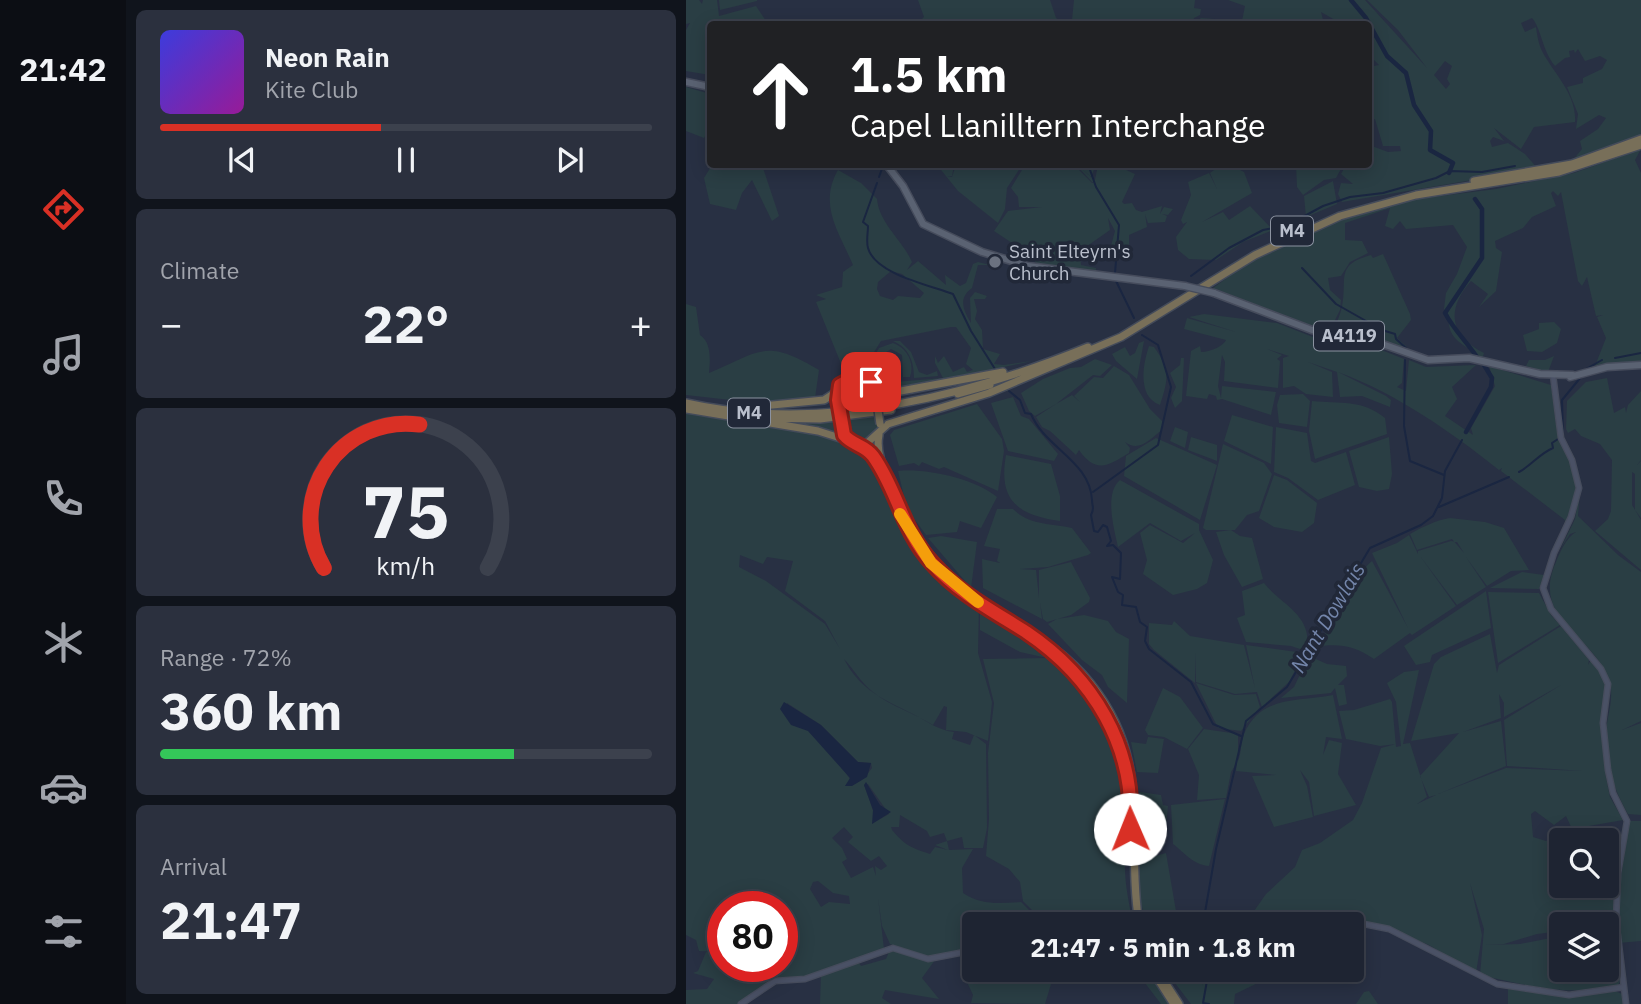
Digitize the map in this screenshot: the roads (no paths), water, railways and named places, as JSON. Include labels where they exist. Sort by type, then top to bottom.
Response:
[{"type":"highway","name":"M4","points":[[1541,174],[1641,139]]},
{"type":"highway","name":"M4","points":[[686,405],[752,413],[825,414],[883,407],[989,384],[1072,356],[1151,321],[1255,255],[1321,223],[1399,199],[1594,163],[1641,145]]},
{"type":"highway","points":[[1072,356],[976,387],[890,393],[861,376],[849,377],[842,383],[838,396],[841,428],[877,463],[903,519],[922,551],[947,579],[1064,656],[1091,684],[1112,717],[1134,782],[1132,875],[1136,912]]},
{"type":"highway","points":[[870,381],[876,396],[880,428],[878,454],[901,507],[930,555],[972,596]]},
{"type":"highway","points":[[901,507],[881,453],[884,431],[941,409],[976,387]]},
{"type":"highway","points":[[686,405],[757,407],[827,400],[838,396]]},
{"type":"highway","points":[[686,405],[835,436],[855,443],[870,442],[880,428],[888,424],[941,409]]},
{"type":"highway","points":[[835,436],[877,463]]},
{"type":"highway","points":[[1161,982],[1173,1004]]},
{"type":"highway","points":[[1163,982],[1179,1004]]},
{"type":"main road","points":[[686,82],[707,87]]},
{"type":"main road","name":"A4119","points":[[889,168],[899,180],[923,224],[982,252],[1028,266],[1185,286],[1214,293],[1312,330],[1368,339],[1419,358],[1461,358],[1504,364],[1532,375],[1553,376],[1573,375],[1611,366],[1641,365]]},
{"type":"street","points":[[1553,376],[1561,438],[1572,460],[1579,488],[1568,526],[1554,553],[1543,588],[1551,609],[1597,664],[1608,687],[1602,723],[1610,784],[1627,819],[1617,900],[1618,948],[1626,1004]]},
{"type":"street","points":[[1364,924],[1389,929],[1417,940],[1478,976],[1497,984],[1569,995],[1624,988]]},
{"type":"street","points":[[741,1004],[775,981],[798,980],[894,948],[928,959],[962,952]]},
{"type":"water","points":[[784,702],[821,725],[858,762],[871,763],[867,777],[852,786],[845,786],[850,778],[808,731],[791,725],[780,709]]},
{"type":"water","points":[[866,782],[880,805],[891,812],[872,824],[873,810],[864,785]]},
{"type":"waterway","points":[[1351,0],[1368,21]]},
{"type":"waterway","points":[[1372,29],[1387,56],[1406,73],[1414,105],[1431,131],[1430,150],[1453,163],[1449,173]]},
{"type":"waterway","points":[[1191,276],[1229,248],[1263,230],[1288,225],[1323,206],[1350,197],[1383,193],[1436,178],[1450,171],[1482,172],[1515,166]]},
{"type":"waterway","points":[[879,177],[882,168]]},
{"type":"waterway","points":[[1089,168],[1096,187],[1119,225],[1115,273]]},
{"type":"waterway","points":[[877,183],[863,222],[868,226],[867,245],[873,257],[892,272],[953,294],[971,331],[995,369]]},
{"type":"waterway","name":"Nant Dowlais","points":[[1475,199],[1482,209],[1482,258],[1445,313],[1477,357]]},
{"type":"waterway","points":[[1302,268],[1336,304],[1382,330],[1395,334],[1396,339],[1406,348]]},
{"type":"waterway","points":[[1116,281],[1134,318]]},
{"type":"waterway","points":[[1093,492],[1158,445],[1171,387],[1158,345],[1142,335]]},
{"type":"waterway","points":[[1615,358],[1641,353]]},
{"type":"waterway","points":[[1405,360],[1404,426],[1410,461],[1444,475]]},
{"type":"waterway","points":[[1586,369],[1602,360]]},
{"type":"waterway","name":"Nant Dowlais","points":[[1466,432],[1491,387],[1492,378],[1484,365]]},
{"type":"waterway","points":[[1563,436],[1562,400],[1581,377]]},
{"type":"waterway","points":[[1009,391],[1020,400],[1025,413],[1031,414],[1046,436],[1084,475],[1092,500],[1094,531],[1098,532],[1103,525],[1107,527],[1111,541],[1107,546],[1113,545],[1121,553],[1120,579],[1112,577],[1118,592],[1123,595],[1122,605],[1136,607],[1140,622],[1147,627],[1145,641],[1149,649],[1191,682],[1213,724],[1241,736]]},
{"type":"waterway","points":[[1519,472],[1553,448],[1552,443],[1558,439]]},
{"type":"waterway","name":"Nant Dowlais","points":[[1205,912],[1216,849],[1246,721],[1287,687],[1370,548],[1421,525],[1433,516],[1442,498],[1445,471],[1462,440]]},
{"type":"waterway","points":[[1439,507],[1509,477]]},
{"type":"waterway","points":[[1207,982],[1203,1003],[1209,1004]]},
{"type":"place","name":"Saint Elteyrn's Church","points":[[995,262]]}]
